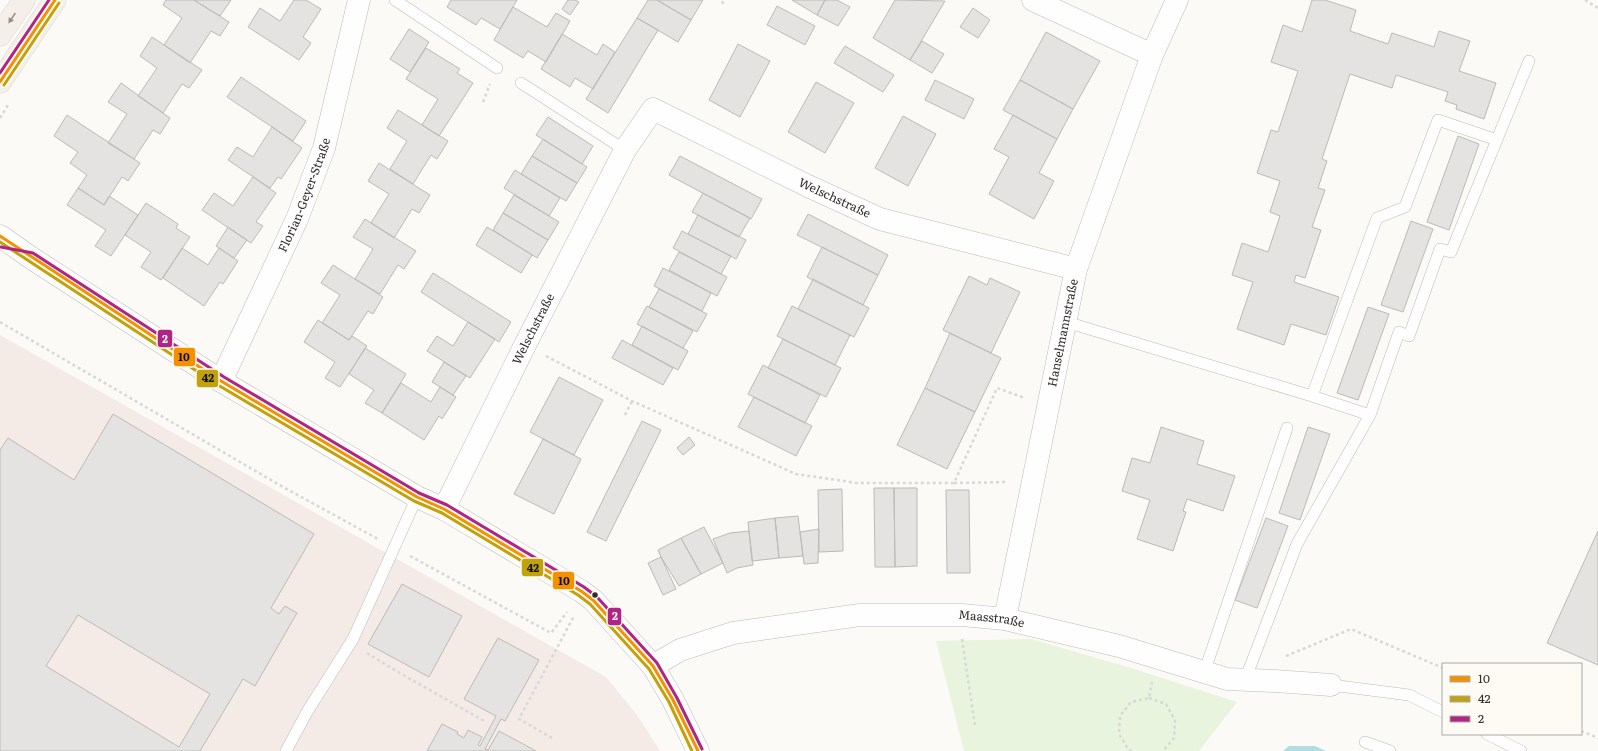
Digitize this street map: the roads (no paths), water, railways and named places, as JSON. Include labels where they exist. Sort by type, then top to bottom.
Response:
[{"type":"main road","points":[[0,36],[24,0]]},
{"type":"main road","points":[[0,82],[55,0]]},
{"type":"street","name":"Florian-Geyer-Straße","points":[[221,381],[298,219],[322,155],[358,0]]},
{"type":"street","points":[[1033,0],[1152,55]]},
{"type":"street","name":"Hanselmannstraße","points":[[1005,619],[1076,269],[1152,55],[1177,0]]},
{"type":"street","name":"Welschstraße","points":[[444,509],[525,345],[625,150],[653,109],[880,220],[1076,269]]},
{"type":"street","points":[[0,236],[221,381],[417,497],[444,509],[593,600],[652,666],[673,700],[698,751]]},
{"type":"street","points":[[0,252],[30,257]]},
{"type":"street","name":"Maasstraße","points":[[652,666],[680,650],[733,634],[860,615],[962,615],[1005,619],[1119,646],[1227,679],[1331,685]]},
{"type":"lane","points":[[395,0],[497,68]]},
{"type":"lane","points":[[1245,680],[1297,544],[1370,415],[1399,332],[1409,336],[1440,249],[1451,252],[1529,60]]},
{"type":"lane","points":[[520,83],[625,150]]},
{"type":"lane","points":[[1312,396],[1377,218],[1405,207],[1438,120],[1497,140]]},
{"type":"lane","points":[[1066,322],[1312,396],[1370,415]]},
{"type":"lane","points":[[1204,673],[1287,428]]},
{"type":"lane","points":[[286,751],[307,712],[352,639],[417,497]]},
{"type":"lane","points":[[1331,685],[1410,695],[1442,711]]},
{"type":"lane","points":[[1489,735],[1521,751]]},
{"type":"lane","points":[[1365,742],[1390,751]]},
{"type":"water","points":[[1289,746],[1315,746],[1326,751],[1283,751]]}]
